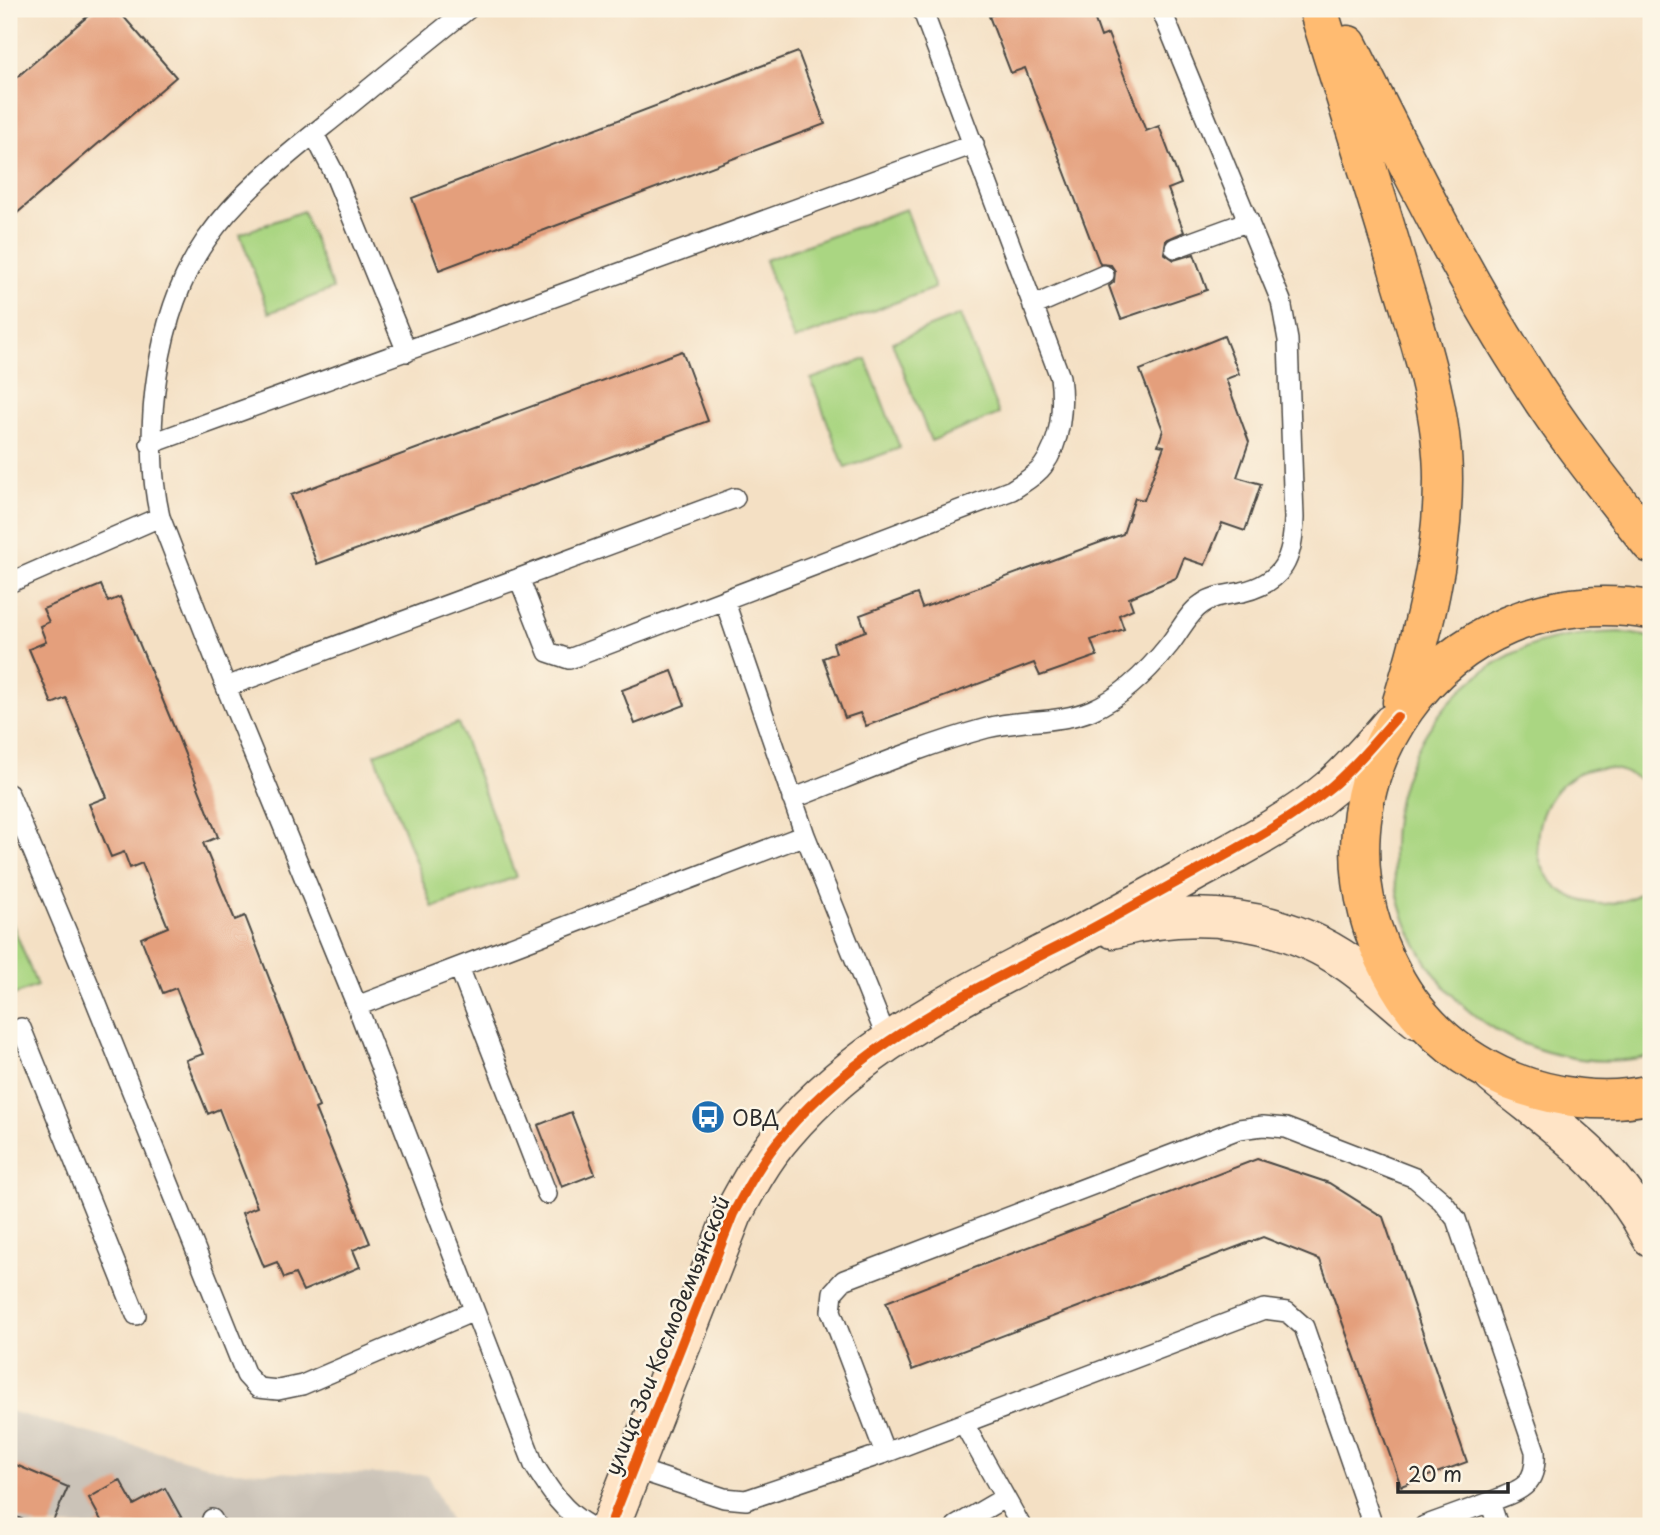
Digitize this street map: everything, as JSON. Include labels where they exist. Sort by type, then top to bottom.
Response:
[{"type":"main road","points":[[1318,9],[1416,331],[1440,432],[1442,518],[1436,571],[1426,618],[1397,717],[1368,784],[1359,827],[1359,866],[1367,910],[1382,955],[1409,1005],[1445,1042],[1488,1071],[1535,1090],[1584,1099],[1634,1098],[1651,1094]]},
{"type":"main road","points":[[1330,9],[1418,183],[1490,316],[1567,436],[1651,544]]},
{"type":"main road","points":[[1397,717],[1439,668],[1468,645],[1504,626],[1543,612],[1583,606],[1624,606],[1651,610]]},
{"type":"street","points":[[1067,942],[1245,844],[1299,810],[1333,786],[1397,717]]},
{"type":"street","points":[[1067,942],[1138,922],[1194,917],[1250,920],[1298,934],[1350,964],[1445,1042]]},
{"type":"street","name":"улица Зои Космодемьянской","points":[[610,1526],[728,1225],[757,1170],[784,1134],[851,1069],[915,1023],[983,983],[1067,942]]},
{"type":"street","points":[[1488,1071],[1574,1139],[1609,1172],[1634,1204],[1651,1237]]},
{"type":"lane","points":[[468,9],[314,134],[248,193],[205,242],[183,286],[163,345],[150,444],[152,479],[160,517],[226,687],[357,1006],[534,1465],[550,1492],[569,1512],[589,1526]]},
{"type":"lane","points":[[519,578],[548,652],[569,659],[1013,490],[1042,467],[1056,438],[1063,400],[1060,377],[922,9]]},
{"type":"lane","points":[[792,799],[938,742],[992,727],[1063,718],[1092,710],[1123,691],[1146,670],[1200,604],[1217,596],[1244,592],[1270,581],[1287,565],[1294,539],[1294,518],[1288,340],[1281,301],[1161,9]]},
{"type":"lane","points":[[314,134],[334,173],[407,352]]},
{"type":"lane","points":[[150,444],[974,144]]},
{"type":"lane","points":[[1175,248],[1249,221]]},
{"type":"lane","points":[[1033,306],[1104,275]]},
{"type":"lane","points":[[226,687],[735,498]]},
{"type":"lane","points":[[9,583],[160,517]]},
{"type":"lane","points":[[724,602],[805,835],[889,1044]]},
{"type":"lane","points":[[9,794],[246,1375],[258,1388],[278,1390],[302,1385],[474,1311]]},
{"type":"lane","points":[[357,1006],[805,835]]},
{"type":"lane","points":[[459,967],[547,1194]]},
{"type":"lane","points":[[21,1028],[135,1315]]},
{"type":"lane","points":[[885,1453],[831,1311],[833,1292],[845,1280],[1239,1129],[1264,1126],[1286,1128],[1415,1178],[1442,1201],[1456,1219],[1535,1451],[1536,1466],[1531,1480],[1522,1490],[1424,1526]]},
{"type":"lane","points":[[633,1468],[724,1498],[746,1500],[964,1424],[1264,1309],[1287,1312],[1304,1327],[1373,1526]]},
{"type":"lane","points":[[964,1424],[1021,1526]]},
{"type":"lane","points":[[956,1526],[1004,1498]]},
{"type":"lane","points":[[1490,1502],[1498,1526]]},
{"type":"shaded area","points":[[9,1411],[227,1471],[427,1475],[453,1526],[9,1526]]},
{"type":"green space","points":[[906,209],[935,288],[794,340],[765,260]]},
{"type":"green space","points":[[303,211],[333,289],[269,313],[240,234]]},
{"type":"green space","points":[[960,315],[999,414],[931,441],[892,342]]},
{"type":"green space","points":[[866,359],[900,448],[845,468],[811,379]]},
{"type":"green space","points":[[1620,632],[1651,637],[1651,788],[1616,770],[1586,771],[1561,785],[1545,809],[1537,837],[1542,865],[1559,889],[1592,903],[1624,901],[1651,884],[1651,1056],[1616,1060],[1580,1059],[1546,1052],[1497,1031],[1469,1011],[1434,973],[1416,944],[1400,904],[1393,862],[1395,820],[1404,780],[1421,741],[1445,707],[1476,677],[1525,648],[1579,635]]},
{"type":"green space","points":[[458,723],[516,877],[433,908],[375,754]]},
{"type":"green space","points":[[9,915],[37,986],[9,997]]},
{"type":"building","points":[[96,9],[117,9],[176,77],[9,220],[9,84]]},
{"type":"building","points":[[1010,9],[1091,9],[1101,37],[1108,34],[1146,131],[1159,126],[1181,184],[1168,189],[1184,232],[1166,240],[1164,253],[1174,260],[1194,254],[1207,290],[1121,319],[1109,286],[1114,282],[1115,271],[1111,265],[1100,264],[1025,68],[1011,73],[989,16]]},
{"type":"building","points":[[798,52],[825,124],[439,270],[412,198]]},
{"type":"building","points":[[1224,336],[1239,374],[1226,379],[1249,442],[1237,477],[1261,484],[1245,531],[1222,523],[1205,565],[1184,558],[1176,578],[1129,598],[1133,609],[1119,615],[1124,629],[1091,640],[1097,656],[1040,676],[1034,663],[866,726],[860,713],[845,718],[823,658],[836,653],[833,643],[866,631],[860,615],[917,594],[922,608],[1123,534],[1135,498],[1144,500],[1164,446],[1158,445],[1163,430],[1140,370]]},
{"type":"building","points":[[682,351],[708,421],[317,564],[291,495]]},
{"type":"building","points":[[101,585],[108,602],[120,597],[176,732],[218,837],[203,843],[235,920],[245,916],[319,1107],[315,1109],[370,1243],[353,1250],[360,1267],[303,1291],[295,1274],[284,1278],[277,1262],[264,1267],[242,1213],[257,1207],[219,1109],[208,1114],[186,1060],[203,1054],[176,988],[163,993],[141,938],[168,927],[142,863],[130,868],[124,852],[111,857],[89,804],[107,797],[66,698],[52,704],[29,649],[46,642],[40,626],[49,622],[43,609]]},
{"type":"building","points":[[672,671],[685,705],[635,724],[622,690]]},
{"type":"building","points":[[571,1112],[595,1174],[562,1187],[538,1125]]},
{"type":"building","points":[[1257,1159],[1329,1183],[1383,1217],[1467,1462],[1401,1486],[1320,1260],[1263,1237],[912,1370],[886,1302]]},
{"type":"building","points":[[9,1462],[68,1487],[51,1526],[38,1526],[9,1514]]},
{"type":"building","points":[[120,1480],[134,1505],[165,1488],[186,1526],[95,1526],[102,1522],[89,1498]]},
{"type":"cycle path","points":[[610,1526],[733,1214],[769,1153],[814,1102],[846,1074],[915,1024],[990,981],[1083,934],[1299,811],[1341,778],[1397,717]]},
{"type":"place","name":"ОВД","points":[[708,1117]]}]
